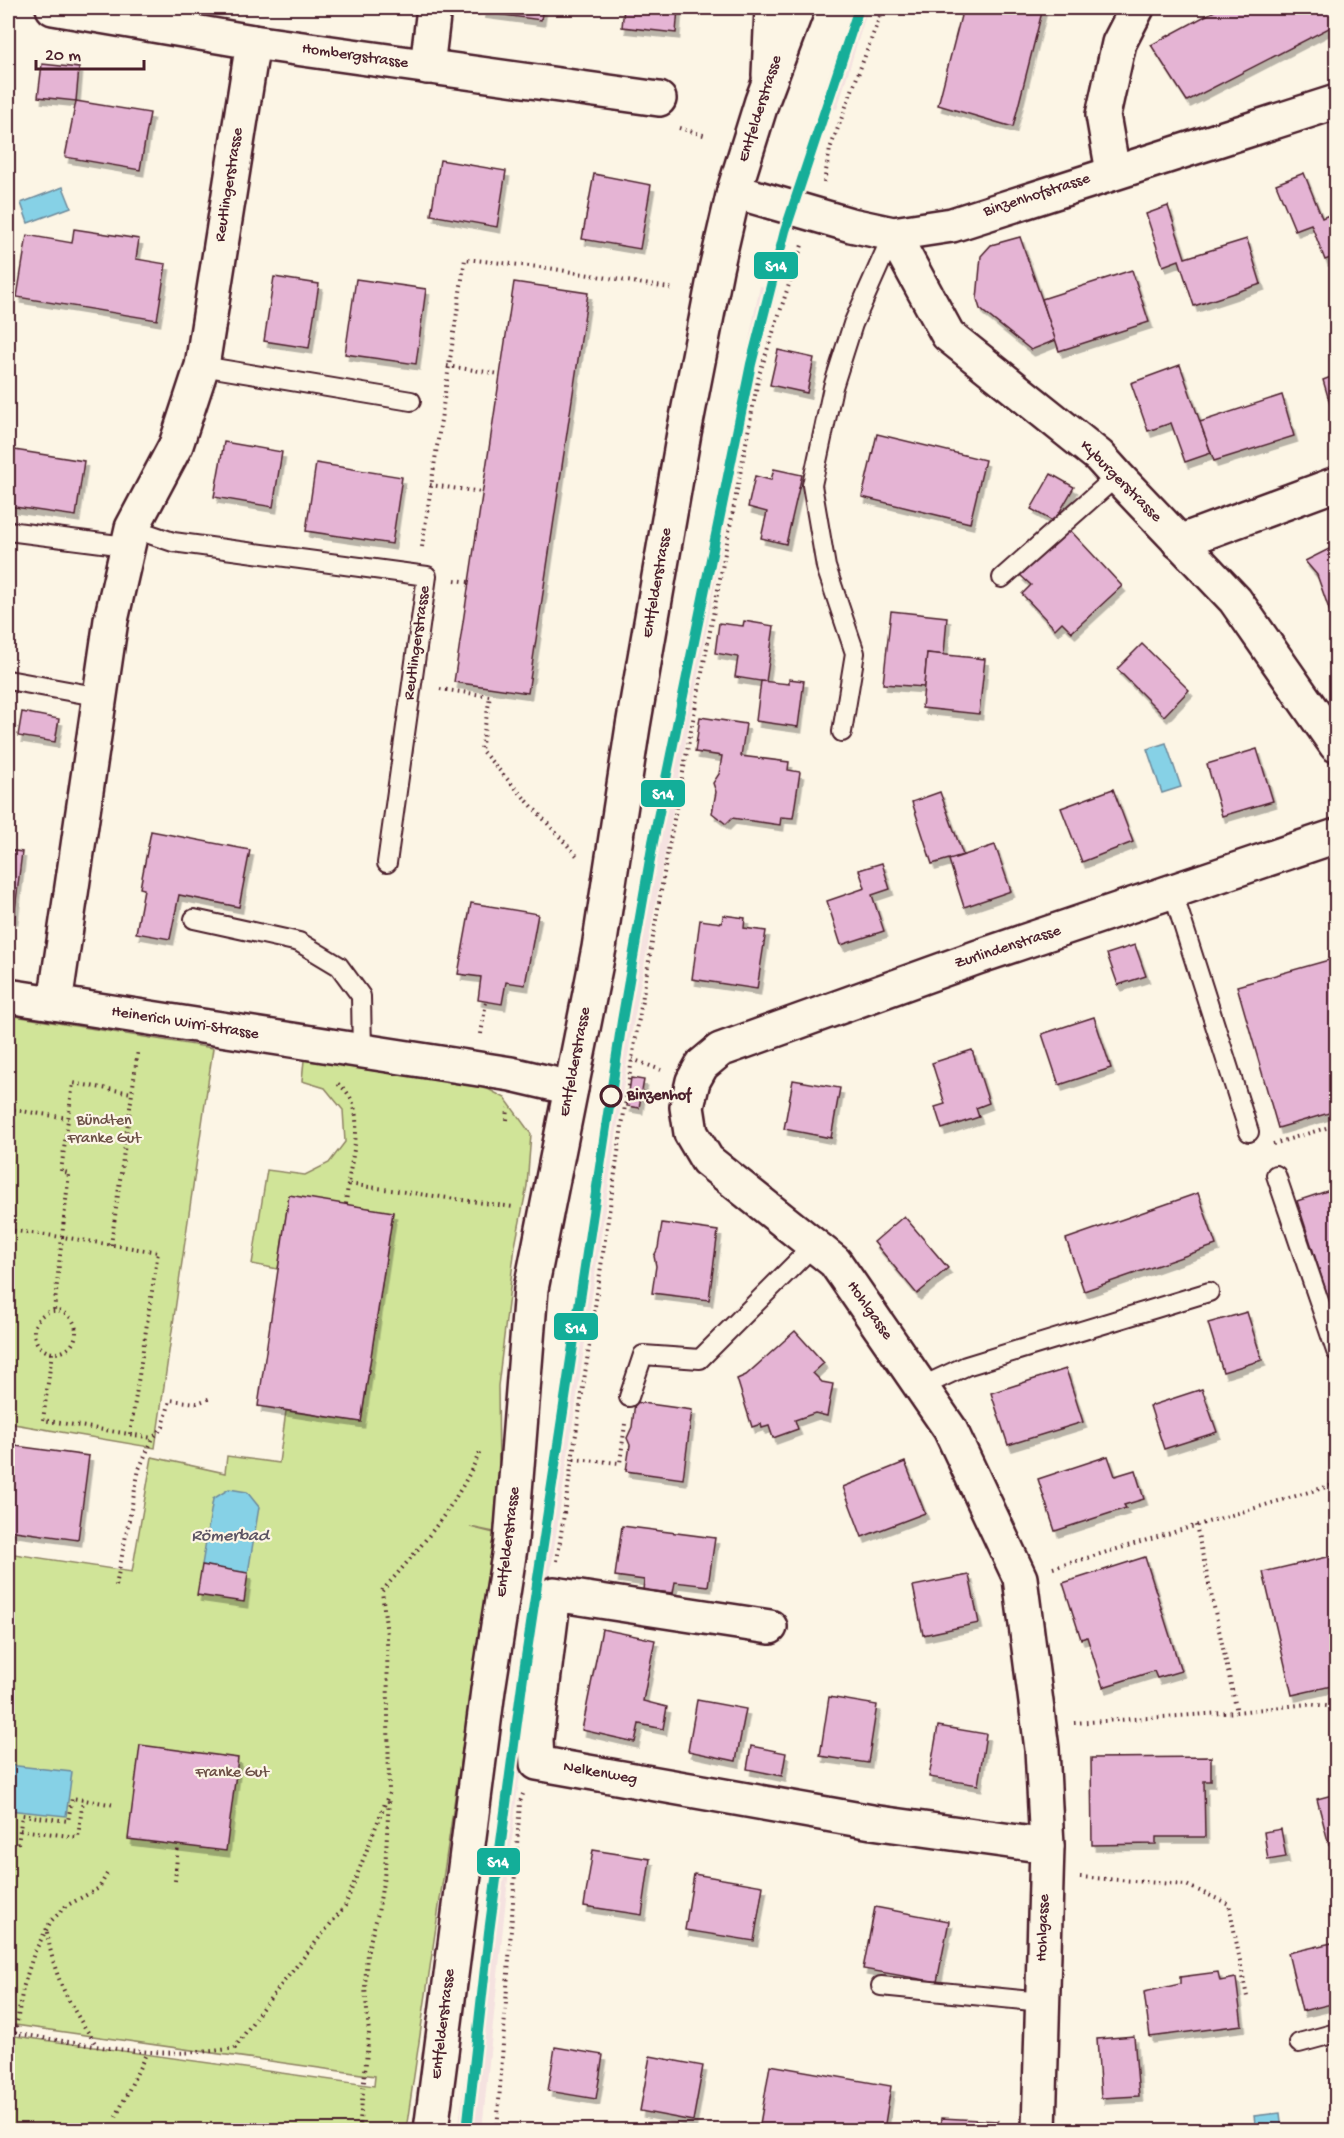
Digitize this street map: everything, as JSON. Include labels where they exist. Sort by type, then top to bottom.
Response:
[{"type":"street","name":"Hombergstrasse","points":[[53,8],[253,42],[659,99]]},
{"type":"street","points":[[427,67],[434,8]]},
{"type":"street","points":[[768,81],[772,8]]},
{"type":"street","name":"Entfelderstrasse","points":[[431,2130],[488,1690],[511,1542],[531,1289],[599,948],[633,726],[684,433],[716,269],[734,191],[768,81],[797,8]]},
{"type":"street","points":[[1113,172],[1103,115],[1119,43],[1137,8]]},
{"type":"street","name":"Reutlingerstrasse","points":[[55,1003],[111,620],[129,537],[176,445],[202,366],[253,42]]},
{"type":"street","name":"Binzenhofstrasse","points":[[734,191],[814,215],[893,234],[952,225],[1336,102]]},
{"type":"street","name":"Kyburgerstrasse","points":[[893,234],[948,336],[1099,456],[1235,600],[1336,745]]},
{"type":"street","points":[[1179,542],[1336,484]]},
{"type":"street","name":"Zurlindenstrasse","points":[[693,1082],[702,1065],[720,1050],[757,1035],[978,957],[1173,893],[1336,836]]},
{"type":"street","name":"Heinerich Wirri-Strasse","points":[[8,996],[511,1074],[571,1088]]},
{"type":"street","name":"Hohlgasse","points":[[693,1082],[687,1107],[691,1133],[707,1160],[835,1262],[950,1429],[1020,1578],[1039,1725],[1046,1860],[1039,2130]]},
{"type":"street","points":[[537,1763],[536,1739],[554,1594],[770,1627]]},
{"type":"street","name":"Nelkenweg","points":[[537,1763],[872,1822],[1046,1860]]},
{"type":"lane","points":[[842,732],[855,653],[826,567],[812,485],[840,366],[853,324],[893,234]]},
{"type":"lane","points":[[202,366],[411,401]]},
{"type":"lane","points":[[1002,578],[1117,476]]},
{"type":"lane","name":"Reutlingerstrasse","points":[[8,531],[129,537],[427,576],[387,863]]},
{"type":"lane","points":[[8,680],[101,697]]},
{"type":"lane","points":[[1173,893],[1249,1132]]},
{"type":"lane","points":[[194,919],[299,942],[339,966],[361,996],[362,1052]]},
{"type":"lane","points":[[1276,1175],[1336,1351]]},
{"type":"lane","points":[[629,1397],[643,1355],[700,1359],[814,1245]]},
{"type":"lane","points":[[921,1387],[966,1366],[1209,1292]]},
{"type":"lane","points":[[881,1986],[1042,2002]]},
{"type":"lane","points":[[1299,2043],[1336,2033]]},
{"type":"path","points":[[554,1594],[642,996],[759,375],[814,215],[828,170],[830,149],[883,8]]},
{"type":"path","points":[[427,576],[420,559],[447,366],[465,259],[548,268],[675,289]]},
{"type":"path","points":[[447,366],[500,374]]},
{"type":"path","points":[[430,485],[482,492]]},
{"type":"path","points":[[412,685],[490,696],[481,750],[579,858]]},
{"type":"path","points":[[482,1033],[486,1002]]},
{"type":"path","points":[[111,1245],[139,1045]]},
{"type":"path","points":[[329,1078],[347,1090],[357,1110],[346,1204]]},
{"type":"path","points":[[54,1311],[69,1173],[61,1171],[73,1083],[132,1093]]},
{"type":"path","points":[[8,1109],[69,1118]]},
{"type":"path","points":[[1272,1144],[1336,1125]]},
{"type":"path","points":[[348,1184],[517,1208]]},
{"type":"path","points":[[8,1230],[158,1252],[130,1434]]},
{"type":"path","points":[[54,1311],[67,1315],[72,1320],[76,1333],[71,1346],[59,1353],[52,1353],[40,1347],[35,1341],[34,1328],[41,1316],[54,1311]]},
{"type":"path","points":[[52,1353],[44,1420],[153,1438]]},
{"type":"path","points":[[574,1459],[620,1463],[629,1397]]},
{"type":"path","points":[[116,1586],[139,1469],[153,1438],[163,1426],[170,1400],[197,1403],[211,1398]]},
{"type":"path","points":[[358,2130],[369,2033],[364,1988],[367,1953],[378,1913],[383,1881],[389,1792],[387,1635],[382,1591],[448,1512],[462,1490],[483,1444]]},
{"type":"path","points":[[1020,1578],[1336,1484]]},
{"type":"path","points":[[1196,1525],[1237,1712]]},
{"type":"path","points":[[1039,1725],[1237,1712],[1308,1704],[1336,1707]]},
{"type":"path","points":[[497,2130],[520,1802],[537,1763]]},
{"type":"path","points":[[8,2032],[146,2054],[199,2054],[235,2049],[261,2010],[345,1906],[389,1792]]},
{"type":"path","points":[[18,1844],[22,1815],[68,1821],[72,1798],[115,1804]]},
{"type":"path","points":[[20,1830],[78,1837],[83,1800]]},
{"type":"path","points":[[175,1881],[178,1845]]},
{"type":"path","points":[[1046,1860],[1186,1885],[1229,1904],[1247,1997]]},
{"type":"path","points":[[15,2033],[23,1988],[34,1953],[58,1913],[99,1888],[108,1872]]},
{"type":"path","points":[[47,1932],[50,1953],[65,1998],[98,2047]]},
{"type":"path","points":[[116,2117],[146,2054]]},
{"type":"shaded area","points":[[852,8],[868,8],[837,109],[819,104]]},
{"type":"shaded area","points":[[760,286],[778,290],[754,375],[631,1036],[516,1802],[482,2130],[458,2130],[614,1032],[642,878]]},
{"type":"green space","name":"Bündten Franke Gut","points":[[8,1015],[213,1048],[155,1448],[8,1423]]},
{"type":"green space","name":"Franke Gut","points":[[304,1060],[486,1088],[505,1098],[531,1134],[527,1186],[515,1246],[498,1386],[499,1471],[494,1532],[470,1527],[494,1533],[406,2130],[8,2130],[8,2035],[374,2086],[375,2076],[8,2024],[8,1553],[132,1572],[152,1457],[225,1473],[227,1456],[279,1463],[286,1411],[361,1422],[393,1212],[289,1196],[278,1269],[252,1264],[267,1170],[305,1175],[329,1163],[345,1142],[343,1110],[325,1088],[302,1081]]},
{"type":"water","points":[[63,187],[71,207],[28,223],[21,203]]},
{"type":"water","points":[[1166,743],[1181,787],[1162,793],[1147,749]]},
{"type":"water","name":"Römerbad","points":[[229,1489],[247,1492],[259,1507],[248,1573],[202,1565],[213,1499]]},
{"type":"water","points":[[8,1765],[72,1772],[66,1816],[8,1810]]},
{"type":"water","points":[[1280,2113],[1282,2130],[1256,2130],[1254,2116]]},
{"type":"building","points":[[483,8],[543,8],[541,20],[482,12]]},
{"type":"building","points":[[624,8],[678,8],[676,33],[622,27]]},
{"type":"building","points":[[963,8],[1043,8],[1013,127],[938,105]]},
{"type":"building","points":[[1220,8],[1329,8],[1335,25],[1187,101],[1151,45]]},
{"type":"building","points":[[1329,8],[1336,8],[1336,27],[1335,25]]},
{"type":"building","points":[[42,64],[79,68],[76,101],[38,97]]},
{"type":"building","points":[[76,101],[150,113],[140,170],[65,157]]},
{"type":"building","points":[[440,160],[506,171],[497,227],[431,215]]},
{"type":"building","points":[[1304,173],[1322,218],[1336,212],[1336,256],[1325,260],[1311,224],[1295,230],[1276,184]]},
{"type":"building","points":[[594,174],[651,185],[640,249],[582,239]]},
{"type":"building","points":[[1168,206],[1185,258],[1247,239],[1261,284],[1194,306],[1179,260],[1163,266],[1146,214]]},
{"type":"building","points":[[74,229],[139,239],[136,259],[166,264],[157,320],[17,297],[27,235],[72,243]]},
{"type":"building","points":[[1020,237],[1056,340],[1031,350],[980,309],[977,299],[981,256],[991,245]]},
{"type":"building","points":[[1132,270],[1149,322],[1059,351],[1042,299]]},
{"type":"building","points":[[274,277],[319,284],[309,348],[264,341]]},
{"type":"building","points":[[356,279],[426,289],[416,364],[345,354]]},
{"type":"building","points":[[514,282],[588,293],[528,693],[454,682]]},
{"type":"building","points":[[778,350],[814,358],[807,393],[770,385]]},
{"type":"building","points":[[1180,365],[1211,453],[1185,462],[1171,423],[1148,431],[1131,383]]},
{"type":"building","points":[[1336,375],[1336,424],[1323,380]]},
{"type":"building","points":[[1282,395],[1294,436],[1214,461],[1200,422]]},
{"type":"building","points":[[877,434],[985,460],[970,523],[862,497]]},
{"type":"building","points":[[224,442],[282,452],[273,507],[214,497]]},
{"type":"building","points":[[8,449],[84,461],[76,516],[8,506]]},
{"type":"building","points":[[316,463],[402,477],[392,544],[306,531]]},
{"type":"building","points":[[774,469],[802,475],[786,544],[761,538],[767,512],[748,507],[755,476],[771,480]]},
{"type":"building","points":[[1051,474],[1074,487],[1054,522],[1031,509]]},
{"type":"building","points":[[1069,529],[1122,586],[1072,632],[1062,622],[1055,629],[1022,594],[1031,585],[1020,575]]},
{"type":"building","points":[[1333,547],[1336,552],[1336,613],[1331,615],[1317,575],[1305,561]]},
{"type":"building","points":[[891,611],[947,617],[944,655],[927,653],[924,687],[883,684]]},
{"type":"building","points":[[744,621],[774,626],[766,682],[735,677],[738,657],[715,653],[719,623],[743,626]]},
{"type":"building","points":[[1142,644],[1189,690],[1164,716],[1117,669]]},
{"type":"building","points":[[927,653],[985,659],[979,714],[922,708]]},
{"type":"building","points":[[789,679],[804,681],[798,727],[756,721],[761,681],[789,684]]},
{"type":"building","points":[[22,712],[59,719],[55,742],[18,736]]},
{"type":"building","points":[[700,717],[746,724],[741,756],[789,762],[788,770],[800,772],[793,818],[781,817],[780,825],[732,818],[726,824],[712,813],[716,792],[713,783],[719,774],[722,756],[695,752]]},
{"type":"building","points":[[1257,749],[1273,801],[1222,816],[1207,764]]},
{"type":"building","points":[[1113,789],[1133,842],[1082,862],[1061,808]]},
{"type":"building","points":[[940,792],[963,855],[932,864],[912,802]]},
{"type":"building","points":[[151,831],[250,850],[239,907],[179,895],[170,939],[136,933],[144,889],[140,888]]},
{"type":"building","points":[[995,845],[1011,891],[964,907],[949,860]]},
{"type":"building","points":[[8,850],[22,852],[14,918],[8,917]]},
{"type":"building","points":[[882,863],[890,889],[872,895],[884,931],[841,945],[827,901],[865,888],[859,870]]},
{"type":"building","points":[[471,903],[538,914],[525,985],[506,982],[502,1004],[478,1000],[481,977],[458,974]]},
{"type":"building","points":[[723,915],[745,918],[744,928],[766,931],[757,989],[692,979],[700,920],[722,923]]},
{"type":"building","points":[[1135,945],[1146,976],[1118,985],[1107,954]]},
{"type":"building","points":[[1336,958],[1336,1111],[1278,1128],[1237,986]]},
{"type":"building","points":[[1094,1017],[1111,1068],[1059,1085],[1042,1034]]},
{"type":"building","points":[[972,1050],[989,1103],[976,1108],[979,1117],[942,1129],[935,1107],[945,1104],[932,1063]]},
{"type":"building","points":[[631,1078],[644,1080],[639,1108],[627,1106]]},
{"type":"building","points":[[793,1080],[840,1088],[831,1138],[784,1129]]},
{"type":"building","points":[[1336,1188],[1336,1322],[1297,1201]]},
{"type":"building","points":[[1198,1193],[1216,1245],[1084,1291],[1066,1239]]},
{"type":"building","points":[[289,1195],[393,1212],[361,1422],[258,1406]]},
{"type":"building","points":[[904,1216],[948,1268],[917,1294],[874,1242]]},
{"type":"building","points":[[662,1223],[718,1231],[709,1300],[652,1293],[656,1266],[654,1256],[658,1248]]},
{"type":"building","points":[[1247,1312],[1262,1360],[1223,1372],[1208,1323]]},
{"type":"building","points":[[795,1331],[824,1363],[813,1373],[822,1382],[833,1384],[827,1416],[815,1413],[795,1420],[798,1429],[773,1438],[769,1426],[762,1428],[761,1424],[752,1427],[737,1379],[746,1375]]},
{"type":"building","points":[[1066,1369],[1083,1422],[1008,1445],[991,1393]]},
{"type":"building","points":[[1202,1389],[1217,1432],[1164,1449],[1150,1406]]},
{"type":"building","points":[[635,1402],[692,1410],[683,1479],[626,1471],[630,1445],[627,1438],[632,1427]]},
{"type":"building","points":[[8,1445],[89,1456],[78,1540],[8,1530]]},
{"type":"building","points":[[1108,1456],[1115,1476],[1135,1470],[1144,1499],[1124,1505],[1126,1508],[1055,1531],[1038,1479]]},
{"type":"building","points":[[905,1462],[925,1513],[862,1537],[843,1487]]},
{"type":"building","points":[[622,1526],[715,1538],[708,1586],[675,1582],[673,1593],[643,1590],[644,1580],[615,1576]]},
{"type":"building","points":[[1336,1555],[1336,1685],[1292,1695],[1263,1572]]},
{"type":"building","points":[[1145,1557],[1181,1671],[1157,1678],[1154,1671],[1103,1687],[1087,1637],[1081,1639],[1063,1583]]},
{"type":"building","points":[[202,1565],[248,1573],[244,1602],[197,1595]]},
{"type":"building","points":[[969,1575],[979,1623],[923,1635],[913,1586]]},
{"type":"building","points":[[602,1629],[655,1640],[643,1701],[667,1707],[663,1729],[639,1724],[635,1742],[582,1730]]},
{"type":"building","points":[[829,1697],[877,1705],[868,1763],[820,1756]]},
{"type":"building","points":[[697,1700],[746,1709],[736,1761],[688,1751]]},
{"type":"building","points":[[938,1726],[986,1734],[978,1785],[929,1777]]},
{"type":"building","points":[[140,1745],[238,1758],[226,1851],[128,1839]]},
{"type":"building","points":[[751,1746],[786,1753],[782,1776],[747,1769]]},
{"type":"building","points":[[1211,1757],[1211,1781],[1204,1781],[1205,1837],[1156,1837],[1156,1844],[1092,1845],[1091,1758]]},
{"type":"building","points":[[1336,1794],[1336,1843],[1329,1845],[1317,1799]]},
{"type":"building","points":[[1281,1829],[1286,1857],[1268,1860],[1264,1832]]},
{"type":"building","points":[[593,1850],[650,1859],[642,1915],[584,1906]]},
{"type":"building","points":[[694,1874],[763,1886],[754,1941],[685,1930]]},
{"type":"building","points":[[875,1907],[949,1921],[937,1982],[863,1969]]},
{"type":"building","points":[[1336,1942],[1336,2003],[1302,2011],[1288,1953]]},
{"type":"building","points":[[1218,1972],[1220,1981],[1236,1978],[1242,2025],[1150,2037],[1144,1992],[1180,1984],[1180,1977]]},
{"type":"building","points":[[1134,2036],[1139,2096],[1101,2098],[1097,2039]]},
{"type":"building","points":[[555,2047],[603,2055],[596,2099],[548,2091]]},
{"type":"building","points":[[650,2056],[703,2066],[693,2121],[640,2111]]},
{"type":"building","points":[[770,2065],[891,2086],[884,2130],[759,2130]]},
{"type":"building","points":[[941,2118],[998,2121],[998,2130],[940,2130]]},
{"type":"transit line","name":"S14","points":[[467,2130],[489,1932],[523,1677],[622,1021],[653,842],[751,364],[785,231],[859,8]]},
{"type":"place","name":"Binzenhof","points":[[611,1096]]}]
